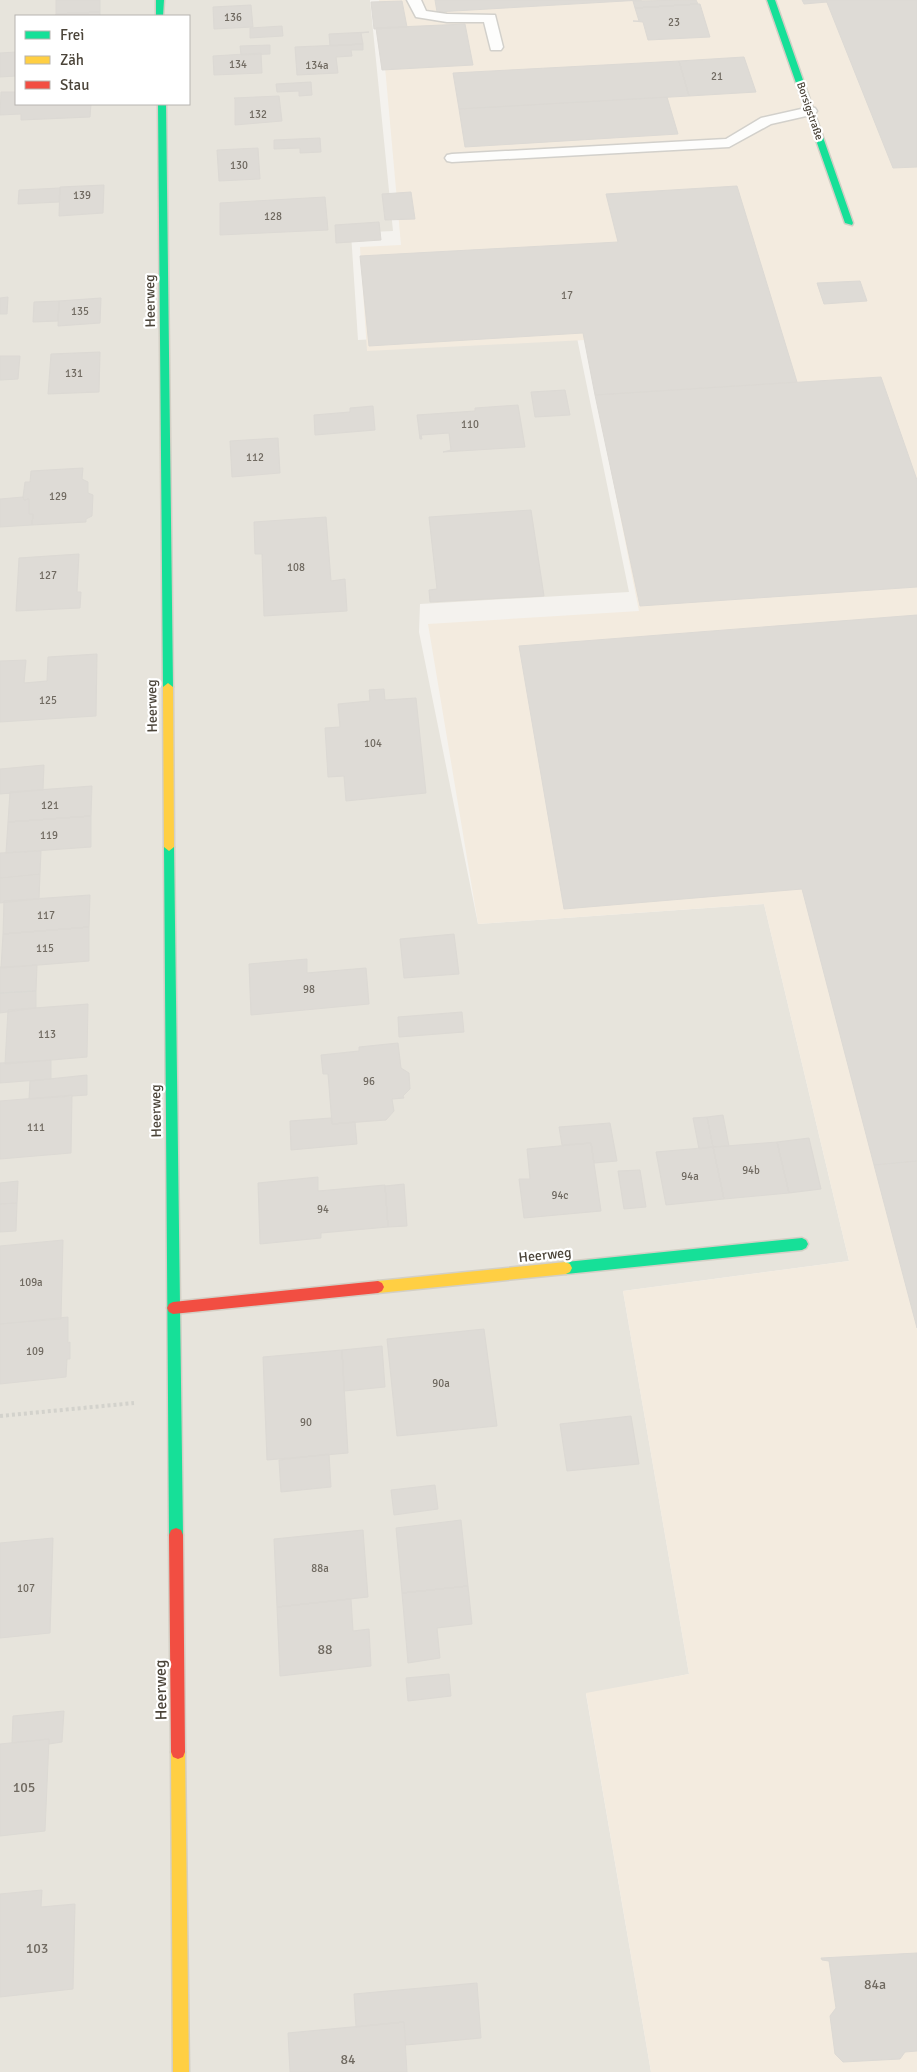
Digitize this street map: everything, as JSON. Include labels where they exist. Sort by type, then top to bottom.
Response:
[{"type":"street","points":[[160,0],[160,15]]},
{"type":"street","name":"Borsigstraße","points":[[771,0],[849,222]]},
{"type":"street","name":"Heerweg","points":[[162,105],[181,2072]]},
{"type":"street","name":"Heerweg","points":[[173,1308],[802,1244]]},
{"type":"lane","points":[[414,0],[421,14],[447,18],[490,18],[496,47]]},
{"type":"lane","points":[[452,158],[728,143],[766,120],[810,111]]},
{"type":"path","points":[[0,1416],[174,1399]]},
{"type":"shaded area","points":[[0,0],[370,0],[393,231],[351,233],[358,340],[575,328],[629,592],[420,604],[419,632],[478,924],[764,904],[849,1261],[623,1291],[689,1674],[586,1694],[651,2072],[0,2072]]},
{"type":"shaded area","points":[[379,0],[917,0],[917,2072],[651,2072],[586,1693],[689,1674],[623,1291],[849,1261],[764,904],[478,924],[428,624],[639,611],[585,340],[367,351],[360,247],[401,245]]},
{"type":"building","points":[[56,0],[100,0],[100,12],[56,14]]},
{"type":"building","points":[[435,0],[642,0],[437,12]]},
{"type":"building","points":[[696,0],[698,4],[635,8],[633,1]]},
{"type":"building","points":[[802,0],[826,0],[827,2],[804,4]]},
{"type":"building","points":[[826,0],[917,0],[917,167],[893,168]]},
{"type":"building","points":[[402,1],[407,27],[374,29],[371,2]]},
{"type":"building","points":[[700,4],[710,37],[648,40],[643,22],[633,21],[639,21],[635,8]]},
{"type":"building","points":[[251,5],[253,27],[214,29],[213,7]]},
{"type":"building","points":[[100,12],[100,15],[56,14]]},
{"type":"building","points":[[465,24],[473,65],[382,70],[376,28]]},
{"type":"building","points":[[282,26],[283,36],[250,38],[250,28]]},
{"type":"building","points":[[369,32],[361,33],[363,44],[330,46],[329,34]]},
{"type":"building","points":[[363,44],[363,50],[351,50],[352,56],[336,57],[338,73],[297,75],[295,47]]},
{"type":"building","points":[[270,45],[270,54],[241,55],[240,46]]},
{"type":"building","points":[[15,52],[15,76],[0,77],[0,53]]},
{"type":"building","points":[[261,53],[262,73],[214,75],[213,56]]},
{"type":"building","points":[[744,57],[756,92],[689,96],[679,61]]},
{"type":"building","points":[[679,61],[689,96],[459,109],[453,73]]},
{"type":"building","points":[[311,82],[312,95],[299,96],[299,91],[277,92],[276,84]]},
{"type":"building","points":[[1,92],[15,92],[15,105],[91,105],[90,117],[21,120],[21,114],[0,115]]},
{"type":"building","points":[[279,96],[282,121],[235,125],[234,98]]},
{"type":"building","points":[[667,97],[678,134],[465,147],[459,109]]},
{"type":"building","points":[[320,138],[321,152],[300,153],[300,148],[274,149],[274,140]]},
{"type":"building","points":[[258,148],[260,179],[219,181],[217,150]]},
{"type":"building","points":[[104,185],[103,213],[59,216],[60,187]]},
{"type":"building","points":[[737,186],[797,382],[595,395],[583,333],[369,346],[360,256],[618,242],[606,194]]},
{"type":"building","points":[[60,188],[59,202],[18,204],[19,190]]},
{"type":"building","points":[[411,192],[415,219],[385,220],[382,194]]},
{"type":"building","points":[[325,197],[328,230],[220,235],[220,203]]},
{"type":"building","points":[[379,222],[381,240],[336,243],[335,225]]},
{"type":"building","points":[[860,281],[867,301],[824,304],[817,283]]},
{"type":"building","points":[[8,297],[7,314],[0,314],[0,298]]},
{"type":"building","points":[[101,298],[100,323],[58,326],[59,301]]},
{"type":"building","points":[[59,301],[58,321],[33,322],[34,302]]},
{"type":"building","points":[[100,352],[99,392],[48,394],[51,354]]},
{"type":"building","points":[[0,356],[20,356],[18,379],[0,380]]},
{"type":"building","points":[[881,377],[917,480],[917,587],[640,606],[595,395]]},
{"type":"building","points":[[565,390],[570,415],[535,417],[531,392]]},
{"type":"building","points":[[518,405],[525,447],[443,452],[451,450],[449,433],[421,435],[422,439],[420,439],[417,415],[475,411],[475,408]]},
{"type":"building","points":[[373,406],[375,430],[315,435],[314,415],[350,412],[350,408]]},
{"type":"building","points":[[278,438],[280,473],[232,477],[230,441]]},
{"type":"building","points":[[83,468],[82,479],[88,482],[88,493],[93,495],[92,516],[86,519],[86,522],[32,525],[33,514],[29,514],[29,499],[24,500],[23,497],[25,482],[30,482],[31,471]]},
{"type":"building","points":[[23,497],[24,500],[29,499],[29,514],[33,514],[32,525],[0,527],[0,499]]},
{"type":"building","points":[[531,510],[544,596],[430,602],[429,590],[437,589],[429,517]]},
{"type":"building","points":[[326,517],[331,581],[345,579],[347,611],[264,616],[262,554],[255,554],[254,522]]},
{"type":"building","points":[[79,554],[77,592],[81,592],[80,608],[16,611],[19,558]]},
{"type":"building","points":[[917,615],[917,1161],[874,1165],[802,889],[564,909],[519,646]]},
{"type":"building","points":[[97,654],[96,716],[0,722],[0,661],[26,660],[24,683],[47,681],[48,657]]},
{"type":"building","points":[[384,689],[385,700],[416,698],[426,793],[346,801],[344,776],[328,777],[325,728],[340,727],[338,704],[370,701],[369,690]]},
{"type":"building","points":[[44,765],[43,790],[0,794],[0,769]]},
{"type":"building","points":[[92,786],[91,816],[8,822],[10,792]]},
{"type":"building","points":[[91,816],[91,847],[6,853],[8,822]]},
{"type":"building","points":[[41,851],[40,874],[0,878],[0,853]]},
{"type":"building","points":[[40,874],[39,899],[0,903],[0,878]]},
{"type":"building","points":[[90,895],[89,927],[3,934],[4,901]]},
{"type":"building","points":[[89,927],[89,961],[1,968],[3,934]]},
{"type":"building","points":[[454,934],[459,974],[404,978],[400,939]]},
{"type":"building","points":[[307,959],[307,973],[366,968],[369,1004],[251,1015],[249,964]]},
{"type":"building","points":[[37,965],[36,991],[0,993],[0,967]]},
{"type":"building","points":[[36,991],[36,1008],[0,1013],[0,993]]},
{"type":"building","points":[[88,1004],[87,1057],[5,1064],[8,1010]]},
{"type":"building","points":[[462,1012],[464,1032],[399,1037],[398,1017]]},
{"type":"building","points":[[398,1043],[401,1068],[409,1073],[410,1089],[403,1096],[404,1098],[392,1099],[394,1111],[386,1120],[332,1124],[328,1074],[323,1074],[321,1055],[359,1051],[359,1047]]},
{"type":"building","points":[[51,1060],[51,1079],[0,1083],[0,1063]]},
{"type":"building","points":[[87,1075],[87,1095],[29,1099],[30,1081]]},
{"type":"building","points":[[72,1095],[71,1153],[0,1159],[0,1101]]},
{"type":"building","points":[[723,1115],[729,1146],[713,1147],[707,1117]]},
{"type":"building","points":[[707,1117],[713,1147],[699,1149],[693,1118]]},
{"type":"building","points":[[331,1118],[332,1124],[355,1122],[357,1144],[291,1150],[290,1121]]},
{"type":"building","points":[[610,1123],[617,1161],[594,1163],[591,1143],[562,1145],[559,1127]]},
{"type":"building","points":[[809,1138],[821,1189],[789,1193],[777,1142]]},
{"type":"building","points":[[777,1142],[789,1193],[724,1199],[713,1147]]},
{"type":"building","points":[[591,1143],[601,1211],[524,1218],[519,1179],[530,1179],[527,1149]]},
{"type":"building","points":[[713,1147],[724,1199],[666,1205],[656,1152]]},
{"type":"building","points":[[917,1161],[917,1328],[874,1165]]},
{"type":"building","points":[[640,1170],[646,1207],[624,1209],[618,1171]]},
{"type":"building","points":[[318,1177],[318,1191],[385,1185],[388,1227],[321,1233],[321,1238],[260,1244],[258,1183]]},
{"type":"building","points":[[18,1181],[17,1203],[0,1204],[0,1183]]},
{"type":"building","points":[[404,1184],[407,1226],[388,1227],[385,1186]]},
{"type":"building","points":[[17,1203],[16,1231],[0,1232],[0,1204]]},
{"type":"building","points":[[63,1240],[61,1319],[0,1324],[0,1246]]},
{"type":"building","points":[[68,1317],[70,1359],[67,1359],[66,1377],[0,1384],[0,1324]]},
{"type":"building","points":[[484,1329],[497,1426],[397,1436],[387,1339]]},
{"type":"building","points":[[382,1346],[385,1387],[344,1391],[342,1350]]},
{"type":"building","points":[[342,1350],[348,1453],[267,1460],[263,1357]]},
{"type":"building","points":[[631,1416],[639,1464],[567,1471],[560,1424]]},
{"type":"building","points":[[329,1454],[331,1487],[281,1492],[279,1460]]},
{"type":"building","points":[[435,1485],[438,1509],[394,1515],[391,1490]]},
{"type":"building","points":[[461,1520],[468,1586],[402,1593],[396,1528]]},
{"type":"building","points":[[363,1530],[368,1597],[277,1607],[274,1539]]},
{"type":"building","points":[[53,1538],[50,1633],[0,1638],[0,1543]]},
{"type":"building","points":[[468,1586],[472,1624],[437,1628],[440,1658],[408,1663],[402,1593]]},
{"type":"building","points":[[351,1599],[353,1631],[369,1629],[371,1666],[280,1676],[277,1607]]},
{"type":"building","points":[[449,1674],[451,1696],[408,1701],[406,1678]]},
{"type":"building","points":[[64,1711],[62,1742],[49,1744],[49,1739],[12,1743],[13,1716]]},
{"type":"building","points":[[49,1739],[45,1831],[0,1836],[0,1744]]},
{"type":"building","points":[[42,1890],[41,1907],[75,1904],[73,1989],[0,1997],[0,1894]]},
{"type":"building","points":[[917,1953],[917,2051],[905,2052],[900,2059],[843,2062],[835,2054],[830,2016],[836,2008],[829,1961],[822,1960],[821,1958]]},
{"type":"building","points":[[477,1983],[481,2038],[406,2045],[404,2022],[356,2027],[354,1994]]},
{"type":"building","points":[[404,2022],[407,2072],[290,2072],[288,2033]]},
{"type":"traffic: fast","points":[[160,0],[160,15]]},
{"type":"traffic: fast","points":[[771,0],[849,223]]},
{"type":"traffic: fast","points":[[162,105],[168,687]]},
{"type":"traffic: fast","points":[[169,847],[176,1535]]},
{"type":"traffic: fast","points":[[566,1268],[802,1244]]},
{"type":"traffic: slow","points":[[168,687],[169,847]]},
{"type":"traffic: slow","points":[[378,1287],[566,1268]]},
{"type":"traffic: slow","points":[[178,1752],[181,2072]]},
{"type":"traffic: jam","points":[[173,1308],[378,1287]]},
{"type":"traffic: jam","points":[[176,1535],[178,1752]]}]
